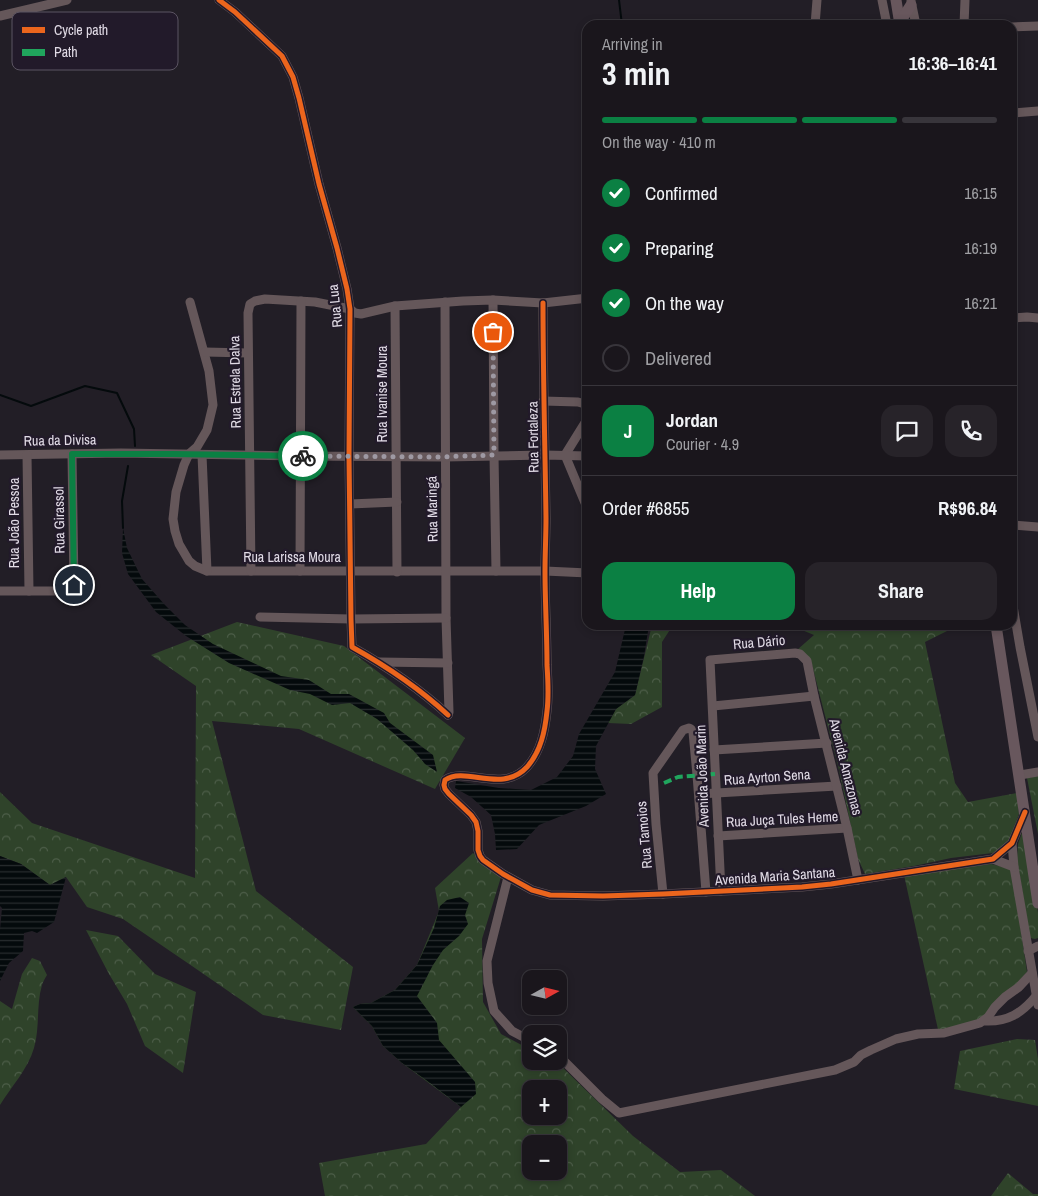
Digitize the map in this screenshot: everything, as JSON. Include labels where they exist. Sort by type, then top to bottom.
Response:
[{"type":"main road","points":[[896,0],[899,20]]},
{"type":"main road","points":[[902,20],[911,2]]},
{"type":"main road","points":[[997,630],[1038,903]]},
{"type":"main road","points":[[1026,816],[1038,854]]},
{"type":"street","points":[[16,12],[66,0]]},
{"type":"street","name":"Rua Lua","points":[[219,0],[282,56],[293,77],[337,248],[350,309],[349,456],[352,646],[379,662]]},
{"type":"street","points":[[815,20],[817,0]]},
{"type":"street","points":[[882,0],[886,20]]},
{"type":"street","points":[[964,20],[966,0]]},
{"type":"street","points":[[911,2],[915,20]]},
{"type":"street","points":[[1017,27],[1038,26]]},
{"type":"street","points":[[1017,113],[1038,111]]},
{"type":"street","name":"Rua Estrela Dalva","points":[[251,571],[248,313],[250,304],[260,299],[301,301]]},
{"type":"street","points":[[300,571],[301,301],[350,309],[361,314],[395,306],[473,300],[543,303],[582,299]]},
{"type":"street","points":[[493,300],[496,571]]},
{"type":"street","points":[[190,302],[205,352],[213,405],[207,430],[197,446],[189,454],[178,482],[173,520],[174,531],[179,544],[189,561],[207,571],[202,455]]},
{"type":"street","name":"Rua Maringá","points":[[379,662],[418,690],[448,715],[445,302]]},
{"type":"street","name":"Rua Fortaleza","points":[[505,876],[480,856],[478,850],[478,831],[474,819],[448,794],[444,785],[445,780],[455,776],[488,780],[516,775],[526,768],[542,742],[547,708],[543,303]]},
{"type":"street","name":"Rua Ivanise Moura","points":[[395,306],[397,572]]},
{"type":"street","points":[[1017,317],[1027,316],[1038,318]]},
{"type":"street","points":[[205,352],[248,353]]},
{"type":"street","points":[[543,401],[582,403]]},
{"type":"street","points":[[582,428],[565,455],[582,496]]},
{"type":"street","name":"Rua da Divisa","points":[[0,455],[121,453],[250,456],[582,456]]},
{"type":"street","name":"Rua Girassol","points":[[28,591],[68,591],[74,585],[72,454]]},
{"type":"street","name":"Rua João Pessoa","points":[[28,455],[28,591]]},
{"type":"street","points":[[350,504],[396,502]]},
{"type":"street","points":[[1017,525],[1038,527]]},
{"type":"street","name":"Rua Larissa Moura","points":[[207,571],[545,571],[582,573]]},
{"type":"street","points":[[0,591],[28,591]]},
{"type":"street","points":[[260,617],[351,619],[446,618]]},
{"type":"street","points":[[1017,629],[1038,737]]},
{"type":"street","name":"Rua Dário","points":[[710,660],[794,653],[800,654],[807,662]]},
{"type":"street","name":"Avenida João Marin","points":[[710,660],[721,891]]},
{"type":"street","points":[[379,662],[448,663]]},
{"type":"street","name":"Avenida Amazonas","points":[[807,662],[858,880]]},
{"type":"street","points":[[713,706],[814,696]]},
{"type":"street","name":"Rua Tamoios","points":[[663,894],[653,773],[683,730],[686,729],[691,729],[693,732],[699,794]]},
{"type":"street","points":[[714,750],[826,743]]},
{"type":"street","points":[[1020,775],[1038,772]]},
{"type":"street","name":"Rua Ayrton Sena","points":[[699,794],[837,786]]},
{"type":"street","points":[[699,794],[706,892]]},
{"type":"street","name":"Avenida Maria Santana","points":[[505,876],[532,890],[550,895],[663,894],[831,884],[993,859],[1012,844],[1026,816]]},
{"type":"street","name":"Rua Juça Tules Heme","points":[[718,836],[847,828]]},
{"type":"street","points":[[1012,844],[1014,867],[1038,1005]]},
{"type":"street","points":[[993,859],[1014,867]]},
{"type":"street","points":[[505,876],[487,961],[488,982],[494,1012],[512,1031],[522,1036]]},
{"type":"street","points":[[1028,950],[1038,946]]},
{"type":"street","points":[[985,1021],[995,1007],[1019,987],[1032,973]]},
{"type":"street","points":[[567,1064],[619,1113],[836,1070],[854,1062],[861,1055],[896,1039],[918,1034],[944,1033],[985,1021],[1001,1020],[1024,1009],[1036,996]]},
{"type":"green space","points":[[237,622],[344,646],[465,738],[435,789],[299,729],[212,721],[256,891],[353,967],[341,1030],[263,1015],[123,919],[87,907],[66,877],[50,885],[21,864],[0,856],[0,792],[32,823],[195,878],[196,686],[151,655]]},
{"type":"green space","points":[[651,630],[670,630],[662,642],[662,707],[631,724],[608,723],[616,709],[635,695]]},
{"type":"green space","points":[[802,630],[949,630],[925,642],[955,783],[968,802],[1017,793],[1019,814],[1009,842],[993,853],[951,858],[865,874],[858,859],[838,766],[811,661],[797,650],[814,635]]},
{"type":"green space","points":[[1038,776],[1038,834],[1027,778]]},
{"type":"green space","points":[[1025,824],[1038,913],[1038,938],[1035,939],[1030,938],[1017,859],[1018,844]]},
{"type":"green space","points":[[473,853],[501,877],[482,939],[483,1002],[501,1034],[522,1045],[522,1070],[565,1070],[633,1136],[680,1172],[721,1170],[755,1196],[325,1196],[319,1163],[426,1144],[461,1107],[402,1063],[383,1046],[372,1026],[353,1007],[371,1003],[395,990],[417,965],[439,911],[435,888]]},
{"type":"green space","points":[[991,864],[1012,869],[1027,972],[985,1021],[939,1034],[904,875]]},
{"type":"green space","points":[[86,930],[118,936],[155,974],[196,992],[183,1073],[145,1046],[127,1004]]},
{"type":"green space","points":[[32,958],[40,961],[47,975],[40,993],[36,1040],[28,1063],[0,1105],[0,1001],[12,1009],[22,974]]},
{"type":"green space","points":[[1017,1039],[1035,1040],[1038,1059],[1038,1106],[954,1089],[960,1051]]},
{"type":"green space","points":[[1008,1173],[1033,1194],[1038,1194],[1038,1196],[991,1196]]},
{"type":"shaded area","points":[[123,528],[127,548],[142,579],[185,625],[213,644],[281,676],[309,680],[331,694],[349,694],[384,713],[390,723],[433,755],[437,772],[425,764],[413,750],[377,719],[350,703],[332,705],[310,694],[290,690],[229,663],[186,636],[156,612],[128,574],[122,553]]},
{"type":"shaded area","points":[[625,630],[648,630],[635,695],[616,709],[596,746],[595,769],[606,794],[586,806],[539,825],[517,849],[496,850],[491,815],[471,797],[455,788],[456,781],[499,788],[531,790],[557,777],[573,756],[579,734],[615,672]]},
{"type":"shaded area","points":[[0,856],[21,864],[50,885],[66,877],[54,922],[37,933],[32,931],[24,933],[23,951],[9,963],[0,981],[2,908],[0,906]]},
{"type":"shaded area","points":[[460,897],[469,903],[465,915],[468,924],[459,936],[443,950],[417,996],[437,1023],[439,1040],[475,1082],[476,1094],[461,1107],[402,1063],[383,1046],[372,1026],[353,1007],[371,1003],[395,990],[417,965],[434,928],[440,906],[447,900]]},
{"type":"waterway","points":[[619,0],[621,20]]},
{"type":"waterway","points":[[0,395],[31,406],[85,386],[117,393],[134,429],[135,446]]},
{"type":"waterway","points":[[123,528],[122,501],[128,466]]},
{"type":"marked path","points":[[664,783],[678,777],[715,774]]},
{"type":"cycle path","points":[[219,0],[235,12],[282,56],[293,77],[347,289],[350,309],[349,456],[352,647],[402,678],[448,715]]},
{"type":"cycle path","points":[[543,303],[548,705],[539,748],[532,761],[517,775],[496,779],[463,776],[445,780],[445,789],[476,822],[478,850],[483,860],[532,890],[550,895],[603,896],[802,887],[993,859],[1012,843],[1025,812]]},
{"type":"way so far","points":[[303,456],[437,457],[494,455],[493,332]]},
{"type":"route","points":[[74,585],[72,454],[303,456]]}]
